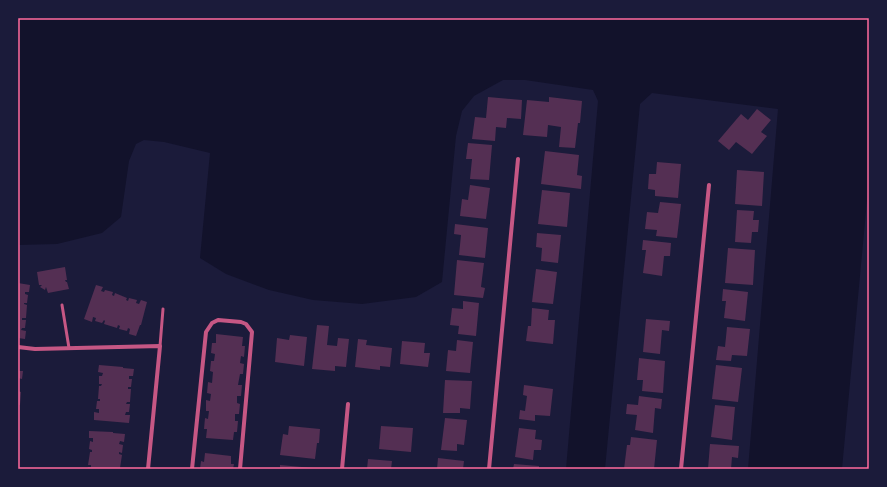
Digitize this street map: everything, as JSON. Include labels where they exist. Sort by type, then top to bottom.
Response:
[{"type":"street","points":[[489,469],[518,159]]},
{"type":"street","points":[[681,469],[709,185]]},
{"type":"street","points":[[192,469],[206,332],[212,323],[218,320],[241,322],[246,324],[250,328],[252,338],[240,469]]},
{"type":"street","points":[[18,347],[36,349],[160,346],[148,469]]},
{"type":"street","points":[[342,469],[348,404]]},
{"type":"lane","points":[[62,305],[69,348]]},
{"type":"lane","points":[[160,346],[163,309]]},
{"type":"shaded area","points":[[18,18],[869,18],[869,179],[842,469],[748,469],[778,109],[652,93],[640,104],[605,469],[566,469],[598,101],[593,90],[525,80],[503,80],[474,96],[462,111],[456,136],[442,282],[416,297],[362,304],[313,300],[269,290],[226,274],[200,258],[210,153],[164,142],[144,140],[136,144],[129,161],[121,217],[102,233],[57,244],[18,245]]},
{"type":"building","points":[[488,97],[522,100],[521,119],[507,118],[506,128],[496,127],[495,141],[472,139],[475,117],[486,118]]},
{"type":"building","points":[[549,97],[582,101],[580,123],[578,123],[575,148],[559,147],[561,127],[548,125],[547,137],[523,135],[527,100],[549,102]]},
{"type":"building","points":[[757,109],[771,120],[761,132],[767,136],[752,154],[736,142],[729,150],[718,141],[741,114],[748,120]]},
{"type":"building","points":[[468,143],[492,145],[489,180],[470,179],[472,159],[466,159]]},
{"type":"building","points":[[545,151],[579,155],[577,175],[582,176],[581,189],[541,184]]},
{"type":"building","points":[[657,162],[681,164],[678,198],[655,196],[655,190],[648,189],[649,174],[656,174]]},
{"type":"building","points":[[737,170],[764,172],[762,206],[735,204]]},
{"type":"building","points":[[470,185],[490,188],[486,219],[460,216],[462,199],[468,200]]},
{"type":"building","points":[[542,190],[570,193],[567,227],[538,224]]},
{"type":"building","points":[[660,202],[681,204],[677,238],[656,236],[657,230],[645,229],[647,212],[658,213]]},
{"type":"building","points":[[737,210],[754,211],[753,220],[759,220],[758,232],[752,232],[751,243],[735,242]]},
{"type":"building","points":[[455,224],[488,228],[485,258],[459,255],[461,235],[454,234]]},
{"type":"building","points":[[537,233],[561,235],[558,263],[541,261],[542,248],[536,247]]},
{"type":"building","points":[[643,240],[671,243],[670,256],[664,256],[662,276],[643,273],[646,250],[642,250]]},
{"type":"building","points":[[728,248],[755,250],[753,285],[725,283]]},
{"type":"building","points":[[457,260],[484,263],[481,287],[485,288],[483,298],[454,295]]},
{"type":"building","points":[[65,267],[67,280],[65,280],[69,289],[48,293],[46,287],[45,290],[40,287],[42,285],[39,285],[37,272]]},
{"type":"building","points":[[536,269],[557,272],[553,304],[532,302]]},
{"type":"building","points":[[18,283],[30,285],[29,292],[25,292],[25,294],[28,295],[27,303],[24,303],[27,305],[26,318],[22,318],[22,320],[26,320],[25,328],[22,328],[21,330],[26,331],[25,339],[18,338]]},
{"type":"building","points":[[96,285],[103,287],[101,291],[104,292],[105,290],[113,292],[112,295],[114,296],[115,293],[127,298],[126,300],[128,301],[129,298],[137,300],[136,303],[139,304],[141,300],[147,302],[141,325],[136,336],[129,334],[130,329],[128,328],[127,331],[119,329],[120,326],[118,325],[117,328],[104,324],[104,320],[102,323],[95,321],[96,318],[93,317],[92,322],[84,319]]},
{"type":"building","points":[[723,289],[748,292],[745,321],[724,318],[726,301],[722,301]]},
{"type":"building","points":[[463,301],[479,303],[476,336],[458,334],[459,326],[450,325],[452,308],[463,309]]},
{"type":"building","points":[[532,308],[549,310],[548,320],[555,320],[553,344],[526,341],[528,326],[531,326]]},
{"type":"building","points":[[646,319],[670,321],[669,331],[662,330],[660,354],[643,352]]},
{"type":"building","points":[[317,325],[329,326],[327,345],[337,346],[338,338],[349,339],[346,367],[335,366],[335,371],[312,369]]},
{"type":"building","points":[[727,327],[750,329],[747,356],[732,355],[731,361],[716,360],[718,346],[725,347]]},
{"type":"building","points":[[216,334],[243,337],[242,346],[245,346],[244,357],[241,356],[240,363],[244,364],[243,374],[240,374],[238,385],[242,385],[241,396],[237,396],[237,403],[240,404],[239,414],[235,414],[235,421],[238,421],[237,432],[234,432],[233,440],[206,438],[207,429],[204,429],[205,418],[208,419],[209,411],[206,411],[206,400],[210,401],[211,394],[207,393],[208,382],[212,383],[213,372],[210,371],[211,361],[214,361],[215,354],[211,353],[212,343],[216,343]]},
{"type":"building","points":[[290,335],[307,337],[304,366],[275,362],[277,338],[289,340]]},
{"type":"building","points":[[358,339],[367,340],[366,345],[392,348],[390,367],[380,366],[380,370],[355,367]]},
{"type":"building","points":[[457,340],[473,342],[470,373],[446,371],[448,350],[456,351]]},
{"type":"building","points":[[402,341],[425,343],[424,353],[430,353],[428,367],[400,364]]},
{"type":"building","points":[[639,358],[665,361],[663,393],[642,391],[643,380],[637,380]]},
{"type":"building","points":[[99,365],[134,369],[133,376],[129,376],[129,379],[132,379],[131,387],[128,387],[128,389],[131,389],[130,402],[127,402],[126,404],[130,404],[129,412],[126,412],[125,415],[130,415],[129,423],[94,420],[94,412],[99,413],[99,409],[96,409],[97,401],[100,401],[100,399],[98,399],[99,386],[102,384],[99,384],[99,376],[102,376],[103,373],[98,372]]},
{"type":"building","points":[[716,365],[742,368],[738,402],[712,399]]},
{"type":"building","points":[[18,371],[23,371],[22,379],[18,378]]},
{"type":"building","points":[[445,380],[472,381],[470,409],[460,408],[460,413],[443,413]]},
{"type":"building","points":[[524,385],[553,389],[550,416],[535,415],[535,421],[519,419],[520,410],[525,411],[527,396],[523,395]]},
{"type":"building","points":[[18,391],[21,392],[20,405],[18,405]]},
{"type":"building","points":[[639,396],[662,399],[661,409],[655,408],[653,433],[635,430],[637,415],[626,414],[627,404],[638,405]]},
{"type":"building","points":[[715,405],[735,407],[732,440],[711,437]]},
{"type":"building","points":[[445,418],[467,420],[464,445],[457,444],[457,451],[441,450]]},
{"type":"building","points":[[289,426],[320,429],[319,443],[317,443],[315,459],[280,455],[283,434],[288,435]]},
{"type":"building","points":[[381,426],[413,428],[411,452],[379,449]]},
{"type":"building","points":[[519,428],[536,430],[535,439],[542,440],[541,450],[534,450],[533,460],[515,457]]},
{"type":"building","points":[[89,431],[125,434],[124,442],[120,441],[119,444],[123,445],[122,453],[119,452],[119,454],[122,455],[120,468],[87,469],[88,467],[91,467],[91,465],[88,465],[90,452],[92,452],[92,450],[89,449],[90,441],[93,442],[93,438],[89,438]]},
{"type":"building","points":[[631,437],[657,440],[654,469],[624,469],[627,445],[630,445]]},
{"type":"building","points":[[710,444],[739,446],[738,458],[732,457],[731,469],[708,469]]},
{"type":"building","points":[[205,453],[231,456],[231,464],[234,464],[233,469],[200,469],[201,461],[204,462]]},
{"type":"building","points":[[438,458],[464,461],[463,469],[437,469]]},
{"type":"building","points":[[368,459],[392,461],[391,469],[367,469]]},
{"type":"building","points":[[514,464],[539,466],[539,469],[513,469]]},
{"type":"building","points":[[280,465],[313,468],[313,469],[280,469]]}]
